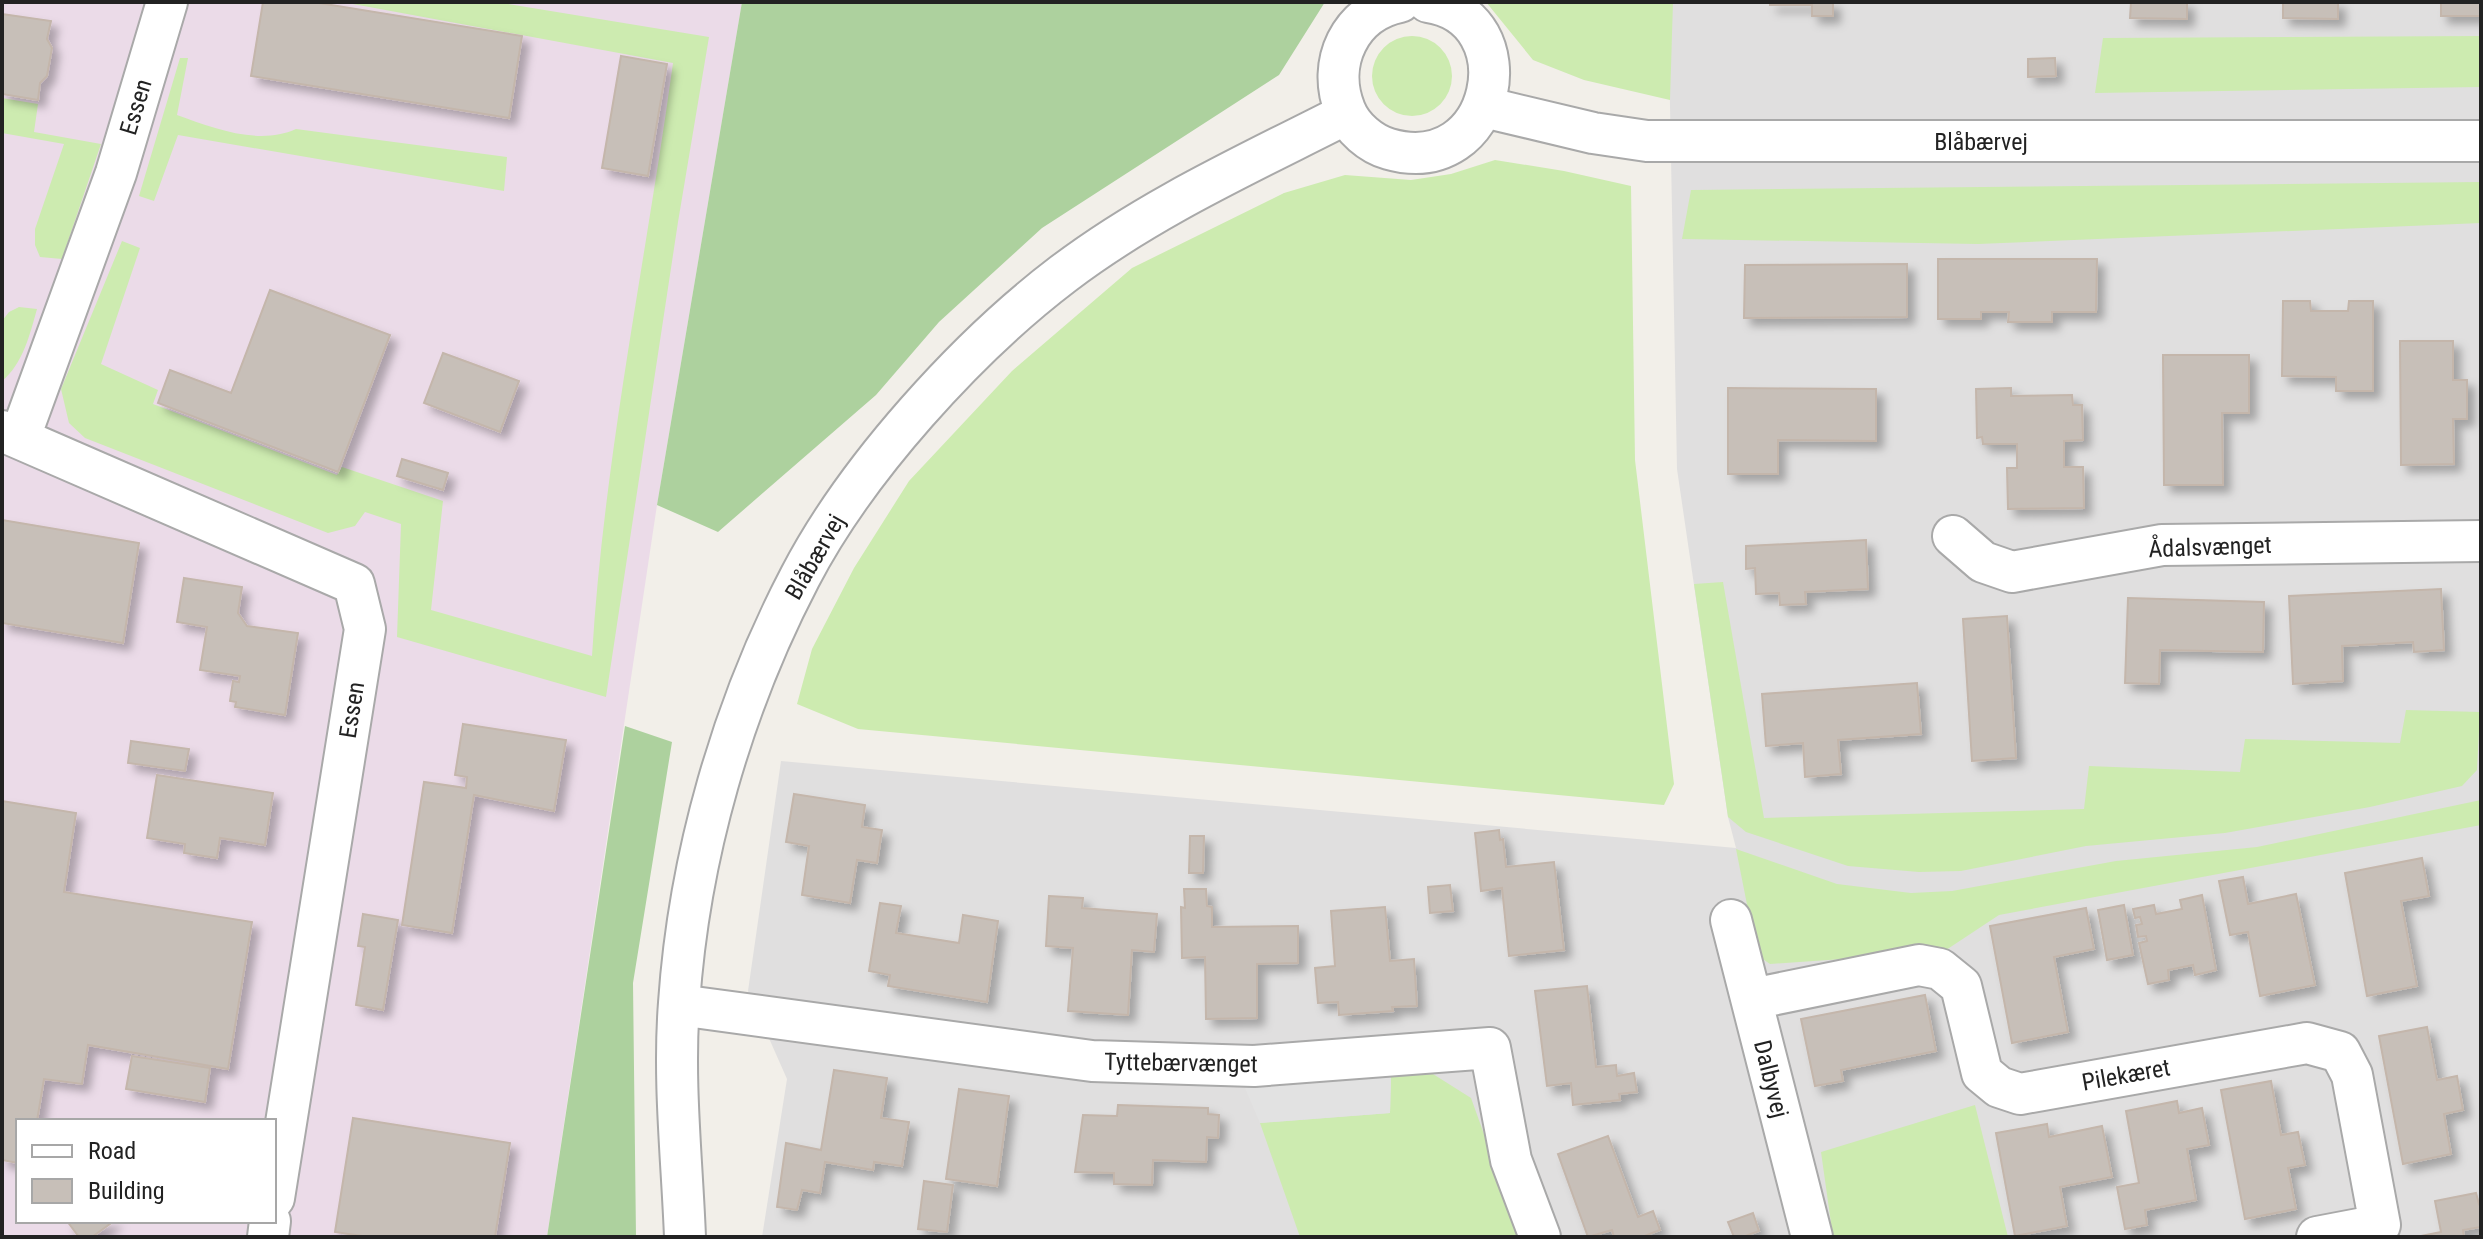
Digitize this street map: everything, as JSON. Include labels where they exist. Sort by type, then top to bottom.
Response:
[{"type":"street","name":"Essen","points":[[167,2],[116,173],[11,434],[354,584],[365,629],[276,1185]]},
{"type":"street","points":[[1400,2],[1387,5],[1364,18],[1347,38],[1338,63],[1337,89],[1346,114],[1361,133],[1381,147],[1405,154],[1430,152],[1452,143],[1472,128],[1484,107],[1490,82],[1488,57],[1478,33],[1460,15],[1437,3],[1428,2]]},
{"type":"street","name":"Blåbærvej","points":[[1484,107],[1593,133],[1647,141],[2481,141]]},
{"type":"street","name":"Blåbærvej","points":[[685,1237],[678,1085],[679,1005],[688,921],[705,831],[737,727],[762,658],[800,576],[837,517],[886,449],[973,353],[1064,273],[1159,210],[1346,114]]},
{"type":"street","name":"Ådalsvænget","points":[[1953,536],[1983,562],[2012,572],[2162,545],[2481,541]]},
{"type":"street","name":"Dalbyvej","points":[[1731,920],[1812,1237]]},
{"type":"street","name":"Pilekæret","points":[[1752,999],[1919,965],[1940,969],[1961,986],[1982,1073],[1999,1087],[2020,1094],[2307,1043],[2340,1052],[2352,1075],[2380,1225],[2317,1237]]},
{"type":"street","name":"Tyttebærvænget","points":[[679,1005],[1092,1061],[1254,1066],[1490,1048],[1511,1160],[1540,1237]]},
{"type":"shaded area","points":[[2,2],[742,2],[657,505],[547,1237],[2,1237]]},
{"type":"shaded area","points":[[1668,2],[2481,2],[2481,1237],[762,1237],[787,1079],[748,991],[781,761],[1736,848],[1728,817],[1677,469]]},
{"type":"shaded area","points":[[1391,1076],[1390,1113],[1260,1123],[1245,1088]]},
{"type":"green space","points":[[342,2],[496,2],[709,37],[606,697],[397,637],[401,524],[365,512],[355,526],[328,533],[85,438],[69,423],[61,389],[122,241],[140,248],[101,364],[158,390],[153,404],[337,475],[342,467],[443,501],[431,610],[592,656],[616,433],[673,63]]},
{"type":"green space","points":[[742,2],[1325,2],[1279,75],[1042,228],[939,322],[876,395],[718,532],[657,505]]},
{"type":"green space","points":[[1486,2],[1673,2],[1670,100],[1584,80],[1533,60]]},
{"type":"green space","points":[[1404,36],[1420,36],[1441,47],[1452,68],[1452,84],[1441,105],[1420,116],[1404,116],[1390,110],[1378,98],[1372,84],[1372,68],[1378,54],[1390,42]]},
{"type":"green space","points":[[2481,36],[2481,87],[2095,93],[2103,38]]},
{"type":"green space","points":[[180,58],[188,58],[177,115],[236,133],[267,136],[296,129],[507,157],[504,191],[178,135],[154,201],[139,196]]},
{"type":"green space","points":[[2,98],[38,104],[34,132],[101,144],[62,259],[40,257],[35,245],[35,229],[64,144],[2,133]]},
{"type":"green space","points":[[1495,160],[1631,186],[1635,460],[1674,784],[1664,805],[858,729],[797,704],[812,649],[854,568],[909,481],[1012,371],[1132,268],[1284,193],[1345,175],[1411,180],[1451,174]]},
{"type":"green space","points":[[2481,182],[2481,223],[1978,244],[1682,239],[1691,190]]},
{"type":"green space","points":[[19,307],[37,309],[20,357],[2,381],[2,321],[9,312]]},
{"type":"green space","points":[[1723,582],[1764,818],[2084,809],[2089,766],[2240,772],[2245,739],[2400,743],[2406,710],[2480,712],[2477,770],[2462,786],[2370,807],[2225,833],[2086,846],[1961,871],[1919,872],[1848,866],[1746,832],[1728,817],[1694,584]]},
{"type":"green space","points":[[625,726],[672,742],[633,983],[636,1237],[547,1237]]},
{"type":"green space","points":[[2481,800],[2481,825],[1999,915],[1943,952],[1770,964],[1757,955],[1736,849],[1837,884],[1911,893],[1952,891],[2116,861],[2257,847]]},
{"type":"green space","points":[[1433,1074],[1471,1098],[1521,1237],[1300,1237],[1260,1123],[1390,1113],[1391,1076]]},
{"type":"green space","points":[[1975,1105],[2008,1237],[1833,1237],[1821,1152]]},
{"type":"building","points":[[263,2],[313,2],[522,36],[509,118],[251,76]]},
{"type":"building","points":[[1770,2],[1833,2],[1833,16],[1812,16],[1812,5],[1770,5]]},
{"type":"building","points":[[2131,2],[2187,2],[2187,19],[2130,18]]},
{"type":"building","points":[[2283,2],[2338,2],[2338,19],[2283,18]]},
{"type":"building","points":[[2441,2],[2481,2],[2481,16],[2441,16]]},
{"type":"building","points":[[2,14],[51,21],[47,39],[52,48],[47,76],[40,83],[38,100],[2,94]]},
{"type":"building","points":[[621,56],[667,64],[648,176],[602,168]]},
{"type":"building","points":[[2055,58],[2056,76],[2028,77],[2028,59]]},
{"type":"building","points":[[1938,259],[2097,259],[2096,312],[2052,312],[2052,322],[2008,322],[2009,312],[1981,312],[1981,319],[1938,319]]},
{"type":"building","points":[[1907,264],[1907,317],[1744,318],[1745,265]]},
{"type":"building","points":[[270,290],[390,335],[338,472],[158,403],[170,370],[231,393]]},
{"type":"building","points":[[2283,301],[2310,301],[2311,311],[2348,311],[2349,301],[2373,301],[2373,391],[2336,391],[2336,377],[2282,376]]},
{"type":"building","points":[[2400,341],[2453,341],[2453,380],[2467,380],[2467,419],[2453,419],[2454,464],[2401,465]]},
{"type":"building","points":[[443,353],[519,381],[500,432],[424,403]]},
{"type":"building","points":[[2163,355],[2249,355],[2249,413],[2222,413],[2223,485],[2164,485]]},
{"type":"building","points":[[1728,388],[1876,389],[1876,441],[1778,440],[1778,474],[1728,474]]},
{"type":"building","points":[[2011,388],[2011,396],[2072,395],[2073,405],[2082,405],[2083,440],[2064,441],[2064,467],[2083,467],[2084,508],[2008,509],[2007,468],[2017,468],[2017,444],[1983,444],[1982,437],[1977,438],[1976,389]]},
{"type":"building","points":[[402,459],[448,473],[443,490],[397,476]]},
{"type":"building","points":[[2,520],[139,543],[123,643],[2,623]]},
{"type":"building","points":[[1866,540],[1868,589],[1805,592],[1806,604],[1780,605],[1779,593],[1756,594],[1755,568],[1746,569],[1746,546]]},
{"type":"building","points":[[184,578],[242,587],[238,613],[247,626],[298,633],[285,715],[235,707],[236,702],[230,701],[233,681],[239,682],[240,676],[200,670],[207,627],[177,622]]},
{"type":"building","points":[[2441,589],[2444,650],[2414,652],[2413,642],[2342,646],[2343,681],[2293,684],[2289,596]]},
{"type":"building","points":[[2128,598],[2264,602],[2263,652],[2160,650],[2159,684],[2125,683]]},
{"type":"building","points":[[2007,616],[2016,758],[1972,761],[1963,619]]},
{"type":"building","points":[[1917,683],[1921,734],[1838,740],[1841,774],[1805,777],[1803,743],[1766,746],[1762,694]]},
{"type":"building","points":[[463,724],[566,740],[554,811],[474,795],[452,933],[402,925],[424,782],[466,788],[467,777],[455,775]]},
{"type":"building","points":[[131,741],[189,749],[185,771],[128,763]]},
{"type":"building","points":[[157,775],[273,793],[265,845],[220,838],[217,858],[184,853],[185,844],[147,838]]},
{"type":"building","points":[[794,794],[865,805],[862,827],[882,830],[877,863],[857,860],[850,903],[802,895],[809,846],[786,842]]},
{"type":"building","points":[[2,801],[76,813],[64,892],[252,922],[228,1069],[88,1045],[82,1084],[44,1079],[37,1119],[16,1119],[16,1163],[2,1160]]},
{"type":"building","points":[[1499,830],[1506,867],[1554,862],[1564,950],[1509,956],[1502,888],[1481,891],[1475,833]]},
{"type":"building","points":[[1190,836],[1204,836],[1203,873],[1189,873]]},
{"type":"building","points":[[2422,858],[2429,896],[2401,901],[2417,986],[2367,996],[2345,873]]},
{"type":"building","points":[[2243,877],[2248,904],[2296,894],[2315,985],[2260,996],[2248,932],[2230,935],[2219,881]]},
{"type":"building","points":[[1450,885],[1453,911],[1430,913],[1428,887]]},
{"type":"building","points":[[1184,889],[1206,889],[1207,906],[1212,907],[1212,927],[1298,926],[1298,963],[1257,964],[1257,1018],[1206,1019],[1205,957],[1182,958],[1181,907],[1185,908]]},
{"type":"building","points":[[2202,895],[2216,970],[2195,975],[2193,965],[2168,970],[2169,980],[2148,984],[2139,943],[2147,941],[2146,936],[2138,937],[2136,925],[2142,924],[2140,917],[2135,918],[2133,909],[2154,905],[2156,914],[2182,909],[2180,900]]},
{"type":"building","points":[[1049,896],[1083,898],[1082,908],[1157,914],[1154,952],[1132,950],[1128,1015],[1068,1011],[1073,948],[1046,946]]},
{"type":"building","points":[[880,903],[901,906],[896,933],[959,943],[963,915],[998,921],[987,1002],[888,986],[890,975],[869,971]]},
{"type":"building","points":[[2124,905],[2133,955],[2107,960],[2098,910]]},
{"type":"building","points":[[1385,907],[1390,961],[1414,959],[1417,1006],[1339,1015],[1338,1002],[1318,1003],[1315,968],[1335,966],[1331,911]]},
{"type":"building","points":[[2086,908],[2094,949],[2054,957],[2068,1032],[2012,1043],[1990,926]]},
{"type":"building","points":[[363,914],[398,920],[383,1010],[356,1005],[365,947],[358,946]]},
{"type":"building","points":[[1587,986],[1596,1067],[1616,1065],[1617,1076],[1634,1073],[1637,1092],[1619,1094],[1620,1100],[1573,1105],[1571,1083],[1547,1086],[1535,991]]},
{"type":"building","points":[[1925,995],[1936,1051],[1841,1070],[1843,1081],[1815,1086],[1801,1019]]},
{"type":"building","points":[[2427,1027],[2437,1080],[2457,1076],[2463,1110],[2444,1114],[2451,1154],[2403,1164],[2379,1036]]},
{"type":"building","points":[[132,1056],[210,1068],[205,1102],[126,1089]]},
{"type":"building","points":[[834,1070],[887,1078],[881,1118],[909,1122],[902,1166],[874,1162],[873,1170],[825,1162],[820,1193],[802,1190],[797,1210],[777,1207],[786,1143],[821,1150]]},
{"type":"building","points":[[2271,1081],[2281,1135],[2298,1132],[2305,1165],[2288,1168],[2296,1209],[2245,1219],[2221,1090]]},
{"type":"building","points":[[959,1089],[1009,1096],[997,1186],[946,1179]]},
{"type":"building","points":[[2177,1101],[2179,1113],[2202,1108],[2209,1145],[2187,1149],[2196,1200],[2145,1210],[2147,1225],[2125,1229],[2117,1187],[2139,1183],[2126,1111]]},
{"type":"building","points":[[1118,1105],[1208,1108],[1208,1114],[1219,1115],[1218,1138],[1207,1137],[1206,1162],[1153,1160],[1152,1185],[1114,1184],[1114,1173],[1075,1172],[1083,1115],[1117,1116]]},
{"type":"building","points":[[353,1118],[510,1143],[495,1237],[369,1237],[335,1232]]},
{"type":"building","points":[[2047,1124],[2049,1137],[2102,1126],[2112,1177],[2060,1187],[2067,1226],[2015,1236],[1996,1133]]},
{"type":"building","points":[[1608,1136],[1638,1217],[1653,1211],[1660,1230],[1642,1237],[1614,1237],[1612,1230],[1588,1237],[1558,1154]]},
{"type":"building","points":[[924,1181],[953,1185],[947,1232],[918,1229]]},
{"type":"building","points":[[2476,1193],[2481,1203],[2481,1227],[2463,1230],[2464,1237],[2416,1237],[2441,1232],[2435,1201]]},
{"type":"building","points":[[1753,1213],[1759,1231],[1734,1237],[1728,1222]]},
{"type":"building","points":[[68,1223],[111,1223],[92,1237],[79,1237]]}]
